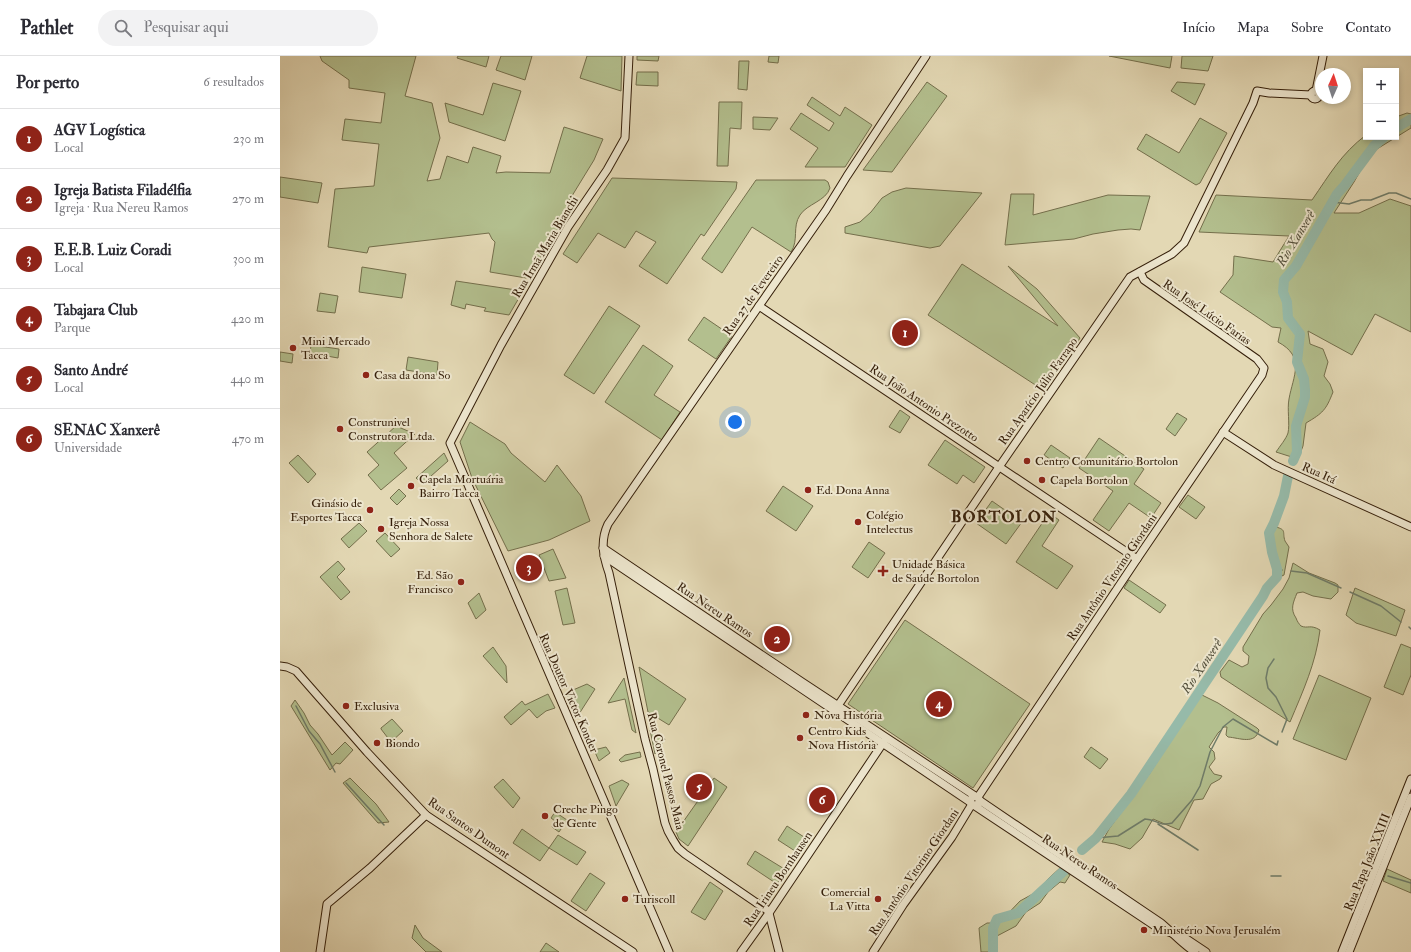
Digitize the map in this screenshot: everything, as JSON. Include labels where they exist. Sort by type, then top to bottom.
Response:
[{"type":"street","name":"Rua Irmã Maria Bianchi","points":[[450,442],[500,345],[560,240],[607,170],[625,138],[629,56]]},
{"type":"street","name":"Rua 27 de Fevereiro","points":[[603,548],[604,531],[608,524],[826,210],[926,56]]},
{"type":"street","name":"Rua Aparício Júlio Farrapo","points":[[836,708],[1130,277],[1172,254],[1184,243],[1253,103],[1257,91],[1269,93],[1313,93],[1323,56]]},
{"type":"street","name":"Rua José Lúcio Farias","points":[[1140,272],[1144,280],[1257,359],[1264,368]]},
{"type":"street","name":"Rua João Antonio Prezotto","points":[[759,306],[1136,559]]},
{"type":"street","name":"Rua Antônio Vitorino Giordani","points":[[873,952],[903,905],[952,836],[1136,559],[1262,375],[1264,368]]},
{"type":"street","name":"Rua Itá","points":[[1223,432],[1274,466],[1411,527]]},
{"type":"street","name":"Rua Doutor Victor Konder","points":[[450,442],[521,612],[670,952]]},
{"type":"street","name":"Rua Coronel Passos Maia","points":[[603,548],[603,556],[609,573],[645,739],[668,832],[678,848],[684,854],[767,910],[769,913]]},
{"type":"street","name":"Rua Nereu Ramos","points":[[603,548],[635,573],[710,624],[1141,913],[1158,928],[1185,938],[1206,952]]},
{"type":"street","name":"Rua Nereu Ramos","points":[[603,556],[635,573]]},
{"type":"street","name":"Rua Santos Dumont","points":[[280,666],[296,671],[367,752],[426,815],[633,952]]},
{"type":"street","name":"Rua Irineu Bornhausen","points":[[741,952],[769,913],[884,741]]},
{"type":"street","name":"Rua Papa João XXIII","points":[[1342,952],[1354,931],[1403,809],[1411,779]]},
{"type":"street","name":"Rua Papa João XXIII","points":[[1403,809],[1411,797]]},
{"type":"street","points":[[320,952],[327,904],[370,868],[426,815]]},
{"type":"street","points":[[769,913],[779,952]]},
{"type":"street","name":"Rua Papa João XXIII","points":[[1349,952],[1354,931]]},
{"type":"street","name":"Rua Nereu Ramos","points":[[1174,934],[1183,944],[1195,952]]},
{"type":"green space","points":[[320,56],[416,56],[405,96],[432,103],[440,138],[427,181],[440,179],[447,156],[468,163],[473,147],[501,156],[496,173],[550,173],[564,127],[603,139],[594,160],[567,204],[568,210],[566,217],[528,277],[526,278],[490,272],[495,242],[489,233],[369,247],[367,253],[328,247],[335,189],[374,186],[379,144],[342,140],[345,119],[381,123],[385,93],[349,88],[349,80],[322,61]]},
{"type":"green space","points":[[458,56],[489,56],[486,67],[457,58]]},
{"type":"green space","points":[[501,56],[532,56],[525,80],[496,70]]},
{"type":"green space","points":[[587,56],[622,56],[621,91],[580,78]]},
{"type":"green space","points":[[637,56],[659,56],[658,61],[637,60]]},
{"type":"green space","points":[[769,56],[779,56],[778,63],[768,62]]},
{"type":"green space","points":[[1109,56],[1172,56],[1170,68]]},
{"type":"green space","points":[[1182,56],[1213,56],[1208,71],[1181,68]]},
{"type":"green space","points":[[739,61],[749,61],[747,90],[738,89]]},
{"type":"green space","points":[[637,72],[658,72],[658,86],[636,85]]},
{"type":"green space","points":[[927,82],[947,96],[892,172],[863,170]]},
{"type":"green space","points":[[1177,82],[1205,84],[1195,105],[1171,91]]},
{"type":"green space","points":[[493,83],[521,91],[505,141],[449,122],[445,103],[483,115]]},
{"type":"green space","points":[[812,97],[840,116],[845,107],[872,125],[845,167],[805,167],[818,148],[790,129],[801,113],[829,131],[834,123],[807,105]]},
{"type":"green space","points":[[719,102],[742,102],[741,129],[730,128],[728,166],[717,166]]},
{"type":"green space","points":[[1407,113],[1411,114],[1411,128],[1399,135],[1399,116]]},
{"type":"green space","points":[[753,117],[778,118],[770,130],[753,129]]},
{"type":"green space","points":[[1200,118],[1227,133],[1200,183],[1196,185],[1137,149],[1146,134],[1179,153]]},
{"type":"green space","points":[[1363,137],[1363,140],[1392,140],[1377,149],[1366,161],[1334,213],[1359,213],[1390,199],[1411,206],[1411,332],[1375,314],[1352,355],[1308,331],[1310,344],[1323,349],[1328,362],[1324,376],[1330,384],[1333,392],[1323,410],[1306,423],[1303,446],[1298,459],[1276,452],[1288,433],[1288,403],[1296,368],[1292,354],[1287,348],[1278,342],[1281,328],[1272,327],[1220,292],[1233,275],[1234,256],[1273,262],[1289,236],[1199,232],[1216,195],[1312,200],[1336,165]]},
{"type":"green space","points":[[280,177],[322,183],[318,203],[280,197]]},
{"type":"green space","points":[[612,178],[737,182],[736,189],[704,236],[701,234],[667,284],[639,266],[656,242],[636,231],[625,248],[598,233],[577,263],[563,254]]},
{"type":"green space","points":[[756,180],[825,180],[828,182],[830,188],[825,196],[803,211],[800,215],[796,224],[795,243],[791,252],[752,227],[722,273],[702,258]]},
{"type":"green space","points":[[906,188],[982,193],[940,246],[930,248],[845,233],[845,227],[860,222],[871,212],[882,198],[892,192]]},
{"type":"green space","points":[[1011,194],[1034,194],[1033,215],[1108,195],[1150,196],[1140,230],[1118,230],[1074,239],[1005,245]]},
{"type":"green space","points":[[962,264],[1058,326],[1008,266],[1037,289],[1080,338],[1075,346],[1070,341],[1040,388],[928,315]]},
{"type":"green space","points":[[362,267],[406,274],[402,298],[359,292]]},
{"type":"green space","points":[[456,281],[523,291],[509,315],[484,311],[486,308],[466,304],[465,309],[451,305]]},
{"type":"green space","points":[[320,293],[338,296],[335,313],[317,311]]},
{"type":"green space","points":[[609,306],[640,326],[594,394],[564,375]]},
{"type":"green space","points":[[704,317],[732,336],[716,359],[688,340]]},
{"type":"green space","points":[[311,345],[339,349],[338,358],[310,353]]},
{"type":"green space","points":[[643,345],[673,366],[654,395],[680,412],[662,440],[605,402]]},
{"type":"green space","points":[[280,352],[293,354],[292,363],[280,361]]},
{"type":"green space","points":[[408,357],[438,362],[437,375],[406,370]]},
{"type":"green space","points":[[900,410],[910,417],[900,433],[889,427]]},
{"type":"green space","points":[[1177,413],[1187,419],[1175,436],[1166,429]]},
{"type":"green space","points":[[470,422],[505,444],[511,453],[545,482],[557,465],[581,496],[590,521],[549,540],[508,551],[472,478],[460,442]]},
{"type":"green space","points":[[396,426],[415,434],[394,453],[407,468],[381,490],[368,475],[379,465],[367,452]]},
{"type":"green space","points":[[1099,438],[1144,469],[1134,484],[1161,503],[1151,518],[1129,503],[1109,531],[1093,520],[1113,491],[1079,468]]},
{"type":"green space","points":[[945,440],[985,467],[974,483],[963,475],[957,484],[928,465]]},
{"type":"green space","points":[[1051,445],[1070,458],[1063,468],[1044,455]]},
{"type":"green space","points":[[444,453],[448,461],[422,484],[416,478]]},
{"type":"green space","points":[[298,455],[316,474],[308,483],[289,463]]},
{"type":"green space","points":[[783,486],[813,506],[796,531],[766,511]]},
{"type":"green space","points":[[399,489],[406,496],[397,505],[390,498]]},
{"type":"green space","points":[[1188,495],[1205,507],[1196,519],[1179,507]]},
{"type":"green space","points":[[992,501],[1022,522],[1006,544],[976,523]]},
{"type":"green space","points":[[1049,513],[1059,520],[1042,546],[1073,566],[1057,589],[1016,562]]},
{"type":"green space","points":[[359,523],[367,531],[349,548],[341,539]]},
{"type":"green space","points":[[1276,527],[1283,530],[1285,541],[1289,547],[1284,575],[1282,576],[1272,539],[1272,531]]},
{"type":"green space","points":[[385,533],[400,549],[391,557],[376,541]]},
{"type":"green space","points":[[869,542],[885,553],[868,578],[852,567]]},
{"type":"green space","points":[[553,549],[566,578],[549,581],[539,555]]},
{"type":"green space","points":[[338,561],[345,569],[337,577],[350,592],[341,600],[320,577]]},
{"type":"green space","points":[[1293,563],[1309,573],[1335,583],[1338,585],[1338,592],[1331,599],[1313,596],[1303,592],[1297,593],[1294,600],[1293,612],[1300,625],[1303,627],[1314,627],[1320,630],[1312,665],[1290,722],[1221,677],[1220,672],[1229,660],[1242,667],[1248,664],[1249,656],[1243,651],[1243,647],[1263,614],[1283,589],[1289,578]]},
{"type":"green space","points":[[1129,580],[1166,605],[1160,613],[1124,588]]},
{"type":"green space","points":[[567,588],[575,623],[563,625],[555,591]]},
{"type":"green space","points":[[1355,588],[1405,610],[1396,636],[1356,623],[1346,615]]},
{"type":"green space","points":[[479,593],[486,610],[476,619],[468,603]]},
{"type":"green space","points":[[905,620],[1030,704],[973,788],[848,704]]},
{"type":"green space","points":[[1401,644],[1411,648],[1411,675],[1403,695],[1384,687]]},
{"type":"green space","points":[[493,647],[506,666],[507,683],[483,656]]},
{"type":"green space","points":[[639,667],[686,699],[669,725],[648,712]]},
{"type":"green space","points":[[1319,675],[1371,698],[1346,760],[1293,739]]},
{"type":"green space","points":[[624,678],[636,733],[632,730],[625,699],[608,703]]},
{"type":"green space","points":[[587,684],[595,689],[577,715],[575,714],[566,693]]},
{"type":"green space","points":[[548,694],[555,708],[546,711],[537,718],[529,709],[511,725],[504,717],[522,701],[525,705]]},
{"type":"green space","points":[[1200,694],[1218,703],[1257,728],[1259,730],[1257,735],[1254,738],[1246,740],[1228,737],[1226,735],[1227,727],[1224,727],[1218,733],[1209,747],[1214,752],[1215,759],[1209,767],[1214,774],[1222,776],[1220,779],[1211,784],[1203,799],[1194,800],[1179,830],[1153,819],[1142,838],[1130,849],[1115,844],[1102,842],[1109,829],[1150,773]]},
{"type":"green space","points":[[295,700],[310,725],[332,755],[345,742],[353,750],[340,764],[336,763],[330,770],[291,706]]},
{"type":"green space","points":[[392,719],[403,731],[391,742],[381,728]]},
{"type":"green space","points":[[650,730],[665,739],[655,754]]},
{"type":"green space","points":[[606,747],[610,753],[599,761],[594,750]]},
{"type":"green space","points":[[1091,747],[1108,759],[1100,769],[1084,757]]},
{"type":"green space","points":[[640,752],[641,757],[621,762],[619,760],[625,755]]},
{"type":"green space","points":[[350,778],[376,804],[389,822],[378,823],[343,783]]},
{"type":"green space","points":[[714,778],[727,787],[688,846],[679,839],[676,832]]},
{"type":"green space","points":[[503,779],[520,798],[513,808],[494,787]]},
{"type":"green space","points":[[622,780],[629,784],[616,806],[609,786]]},
{"type":"green space","points":[[555,812],[567,820],[559,832],[552,827],[555,821],[551,818]]},
{"type":"green space","points":[[787,826],[804,837],[795,851],[778,840]]},
{"type":"green space","points":[[522,829],[549,848],[540,861],[513,843]]},
{"type":"green space","points":[[558,835],[586,852],[577,865],[549,848]]},
{"type":"green space","points":[[755,851],[786,870],[777,884],[747,864]]},
{"type":"green space","points":[[1060,868],[1070,875],[1065,883],[1060,882],[1048,892],[1040,903],[1026,912],[1016,926],[997,936],[996,952],[981,952],[979,928],[987,923],[999,923],[1020,901],[1040,890],[1048,879]]},
{"type":"green space","points":[[1387,869],[1411,880],[1411,893],[1383,881]]},
{"type":"green space","points":[[590,873],[605,883],[586,911],[571,901]]},
{"type":"green space","points":[[710,882],[723,891],[705,920],[691,912]]},
{"type":"green space","points":[[415,925],[423,938],[442,952],[426,952],[412,938]]},
{"type":"green space","points":[[546,943],[559,952],[540,952]]},
{"type":"waterway","name":"Rio Xanxerê","points":[[1399,126],[1411,119]]},
{"type":"waterway","name":"Rio Xanxerê","points":[[1293,461],[1297,452],[1296,426],[1305,397],[1305,390],[1304,379],[1297,362],[1300,334],[1288,318],[1287,302],[1283,292],[1284,280],[1296,266],[1337,194],[1374,146],[1381,140]]},
{"type":"waterway","points":[[1332,202],[1349,204],[1361,200],[1371,200],[1389,193],[1396,193],[1411,199]]},
{"type":"waterway","name":"Rio Xanxerê","points":[[1082,850],[1096,838],[1131,794],[1267,588],[1277,577],[1277,569],[1269,533],[1284,496],[1288,476]]},
{"type":"waterway","name":"Rio Xanxerê","points":[[1277,569],[1282,570]]},
{"type":"waterway","points":[[1291,571],[1307,573],[1341,588]]},
{"type":"waterway","points":[[1350,592],[1381,606],[1401,622]]},
{"type":"waterway","points":[[1274,659],[1268,668],[1266,678],[1268,688],[1276,697],[1287,719],[1282,732]]},
{"type":"waterway","points":[[296,706],[309,731],[320,744],[335,772]]},
{"type":"waterway","points":[[1096,838],[1118,836],[1145,819],[1164,824],[1172,823],[1192,800],[1200,786],[1210,752],[1223,727],[1233,719],[1277,745],[1278,741]]},
{"type":"waterway","points":[[346,783],[384,825]]},
{"type":"waterway","points":[[1158,824],[1198,850]]},
{"type":"waterway","name":"Rio Xanxerê","points":[[993,952],[993,928],[997,919],[1018,913],[1066,869]]},
{"type":"waterway","points":[[1271,876],[1281,876]]},
{"type":"waterway","points":[[1388,876],[1411,883]]},
{"type":"place","name":"AGV Logística","points":[[905,333]]},
{"type":"place","name":"Mini Mercado Tacca","points":[[293,348]]},
{"type":"place","name":"Casa da dona So","points":[[366,375]]},
{"type":"place","name":"Construnivel Construtora Ltda.","points":[[340,429]]},
{"type":"place","name":"Centro Comunitário Bortolon","points":[[1027,461]]},
{"type":"place","name":"Capela Bortolon","points":[[1042,480]]},
{"type":"place","name":"Capela Mortuária Bairro Tacca","points":[[411,486]]},
{"type":"place","name":"Ed. Dona Anna","points":[[808,490]]},
{"type":"place","name":"Ginásio de Esportes Tacca","points":[[370,510]]},
{"type":"place","name":"Colégio Intelectus","points":[[858,522]]},
{"type":"place","name":"Igreja Nossa Senhora de Salete","points":[[381,529]]},
{"type":"place","name":"E.E.B. Luiz Coradi","points":[[529,568]]},
{"type":"place","name":"Unidade Básica de Saúde Bortolon","points":[[883,571]]},
{"type":"place","name":"Ed. São Francisco","points":[[461,582]]},
{"type":"place","name":"Igreja Batista Filadélfia","points":[[777,639]]},
{"type":"place","name":"Tabajara Club","points":[[939,704]]},
{"type":"place","name":"Exclusiva","points":[[346,706]]},
{"type":"place","name":"Nova História","points":[[806,715]]},
{"type":"place","name":"Centro Kids Nova História","points":[[800,738]]},
{"type":"place","name":"Biondo","points":[[377,743]]},
{"type":"place","name":"Santo André","points":[[699,787]]},
{"type":"place","name":"SENAC Xanxerê","points":[[822,800]]},
{"type":"place","name":"Creche Pingo de Gente","points":[[545,816]]},
{"type":"place","name":"Turiscoll","points":[[625,899]]},
{"type":"place","name":"Comercial La Vitta","points":[[878,899]]},
{"type":"place","name":"Ministério Nova Jerusalém","points":[[1144,930]]},
{"type":"district","name":"BORTOLON","points":[[1004,516]]}]
